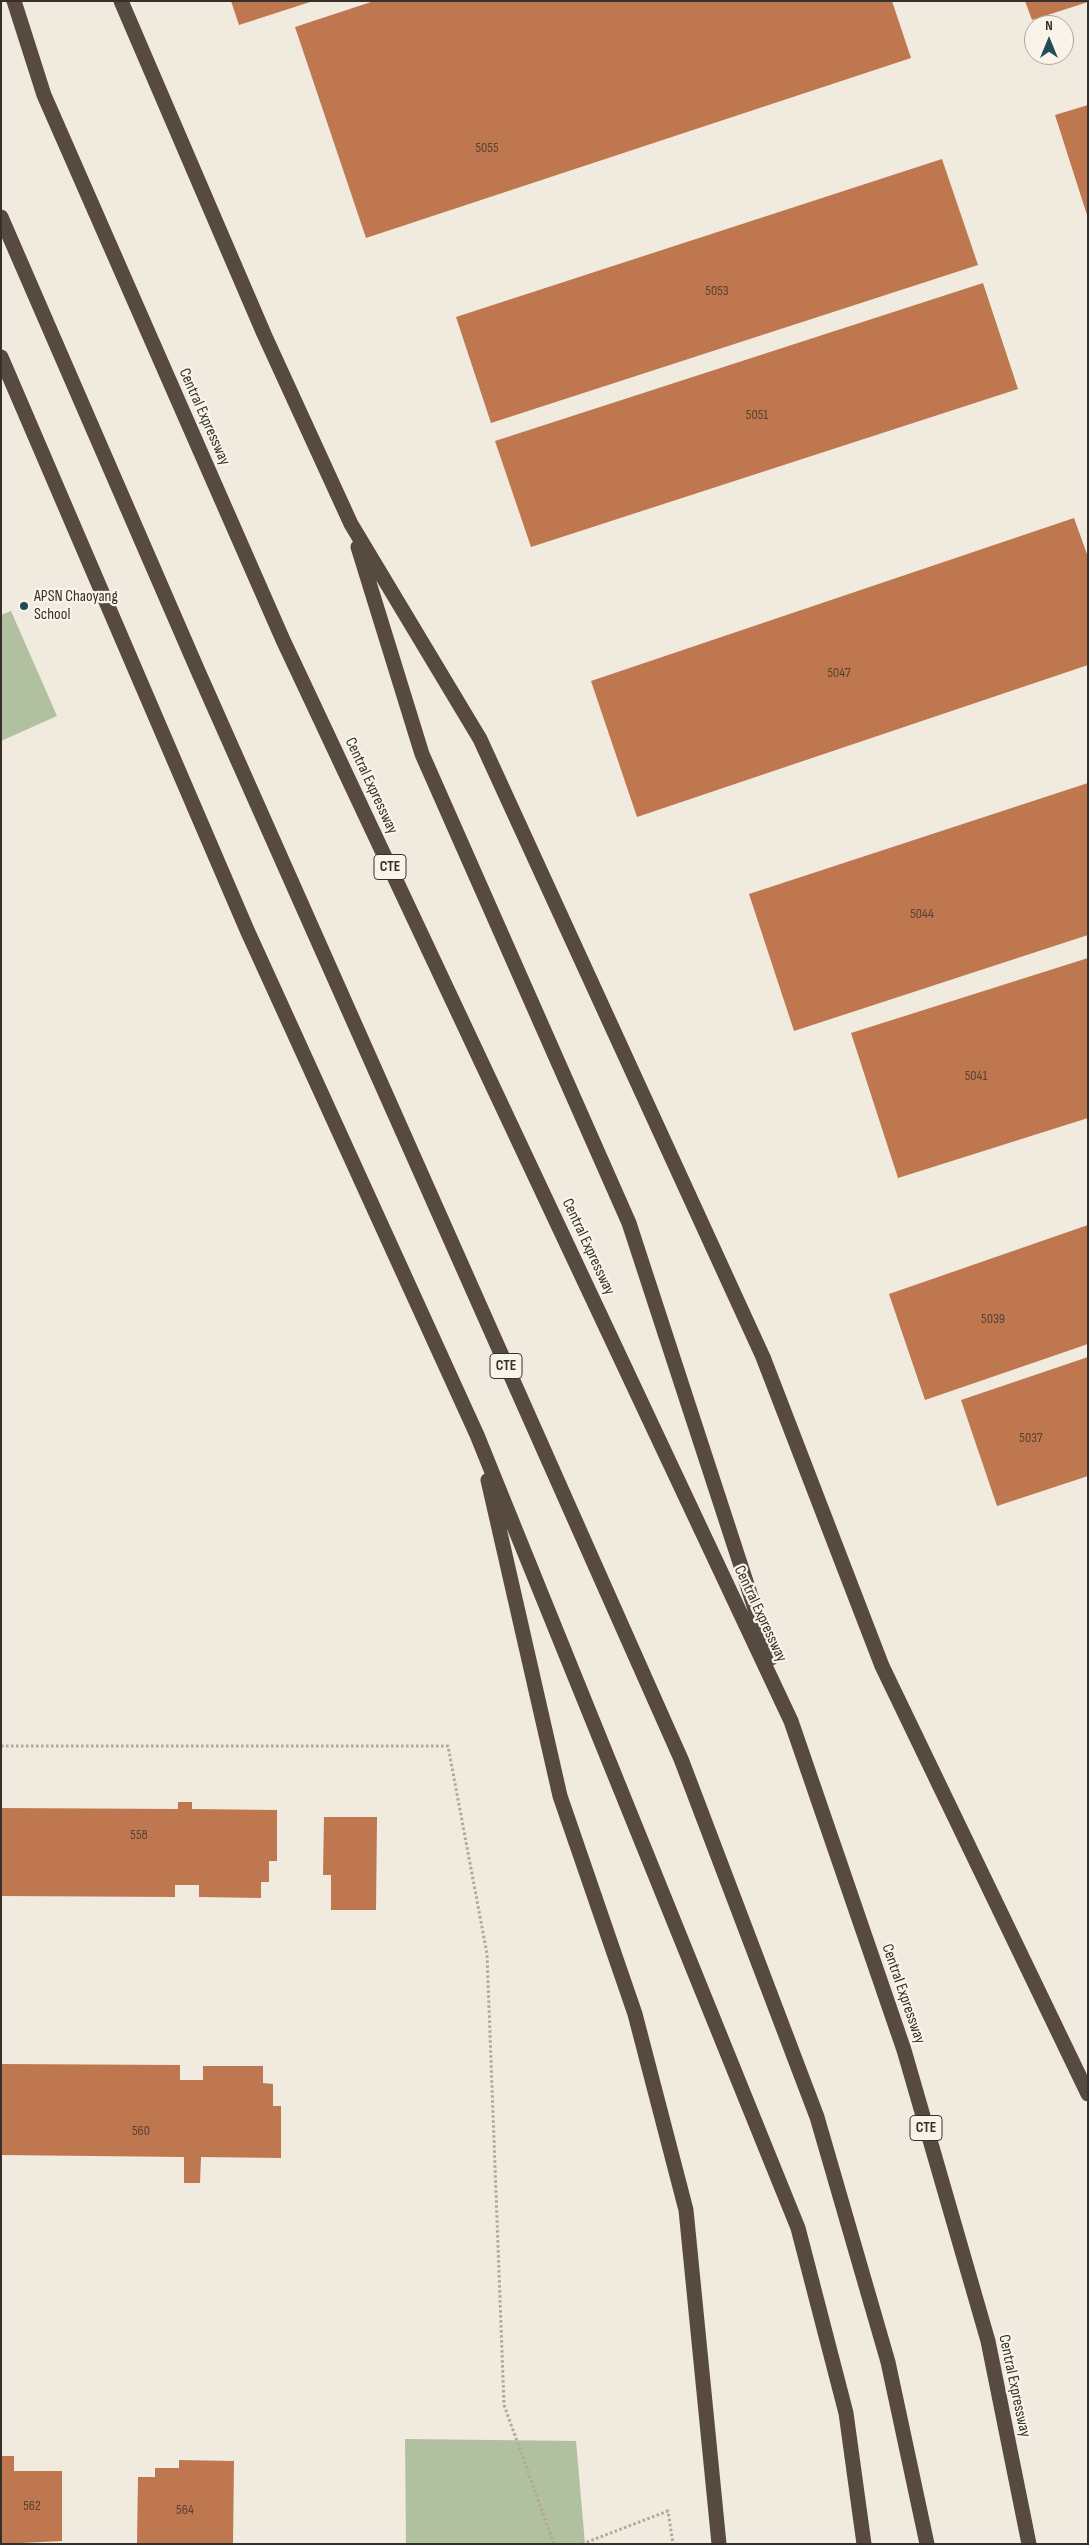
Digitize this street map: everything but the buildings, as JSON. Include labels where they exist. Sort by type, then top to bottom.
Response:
[{"type":"highway","name":"Central Expressway","points":[[14,1],[44,95],[283,640],[792,1721],[907,2060],[988,2341],[1029,2544]]},
{"type":"highway","points":[[121,1],[264,334],[351,524],[480,739],[762,1357],[882,1666],[1088,2094]]},
{"type":"highway","name":"CTE","points":[[1,218],[202,680],[681,1759],[817,2117],[888,2362],[927,2544]]},
{"type":"highway","points":[[1,357],[247,930],[477,1435],[798,2228],[846,2413],[864,2544]]},
{"type":"highway","points":[[351,524],[422,754],[629,1223],[792,1721]]},
{"type":"highway","points":[[477,1435],[560,1796],[635,2014],[686,2210],[719,2544]]},
{"type":"path","points":[[1,1746],[448,1746],[486,1954],[504,2405],[554,2544]]},
{"type":"path","points":[[582,2544],[668,2511],[673,2544]]},
{"type":"green space","points":[[11,611],[57,716],[1,741],[1,615]]},
{"type":"green space","points":[[405,2439],[576,2441],[585,2544],[406,2544]]},
{"type":"place","name":"APSN Chaoyang School","points":[[24,606]]}]
